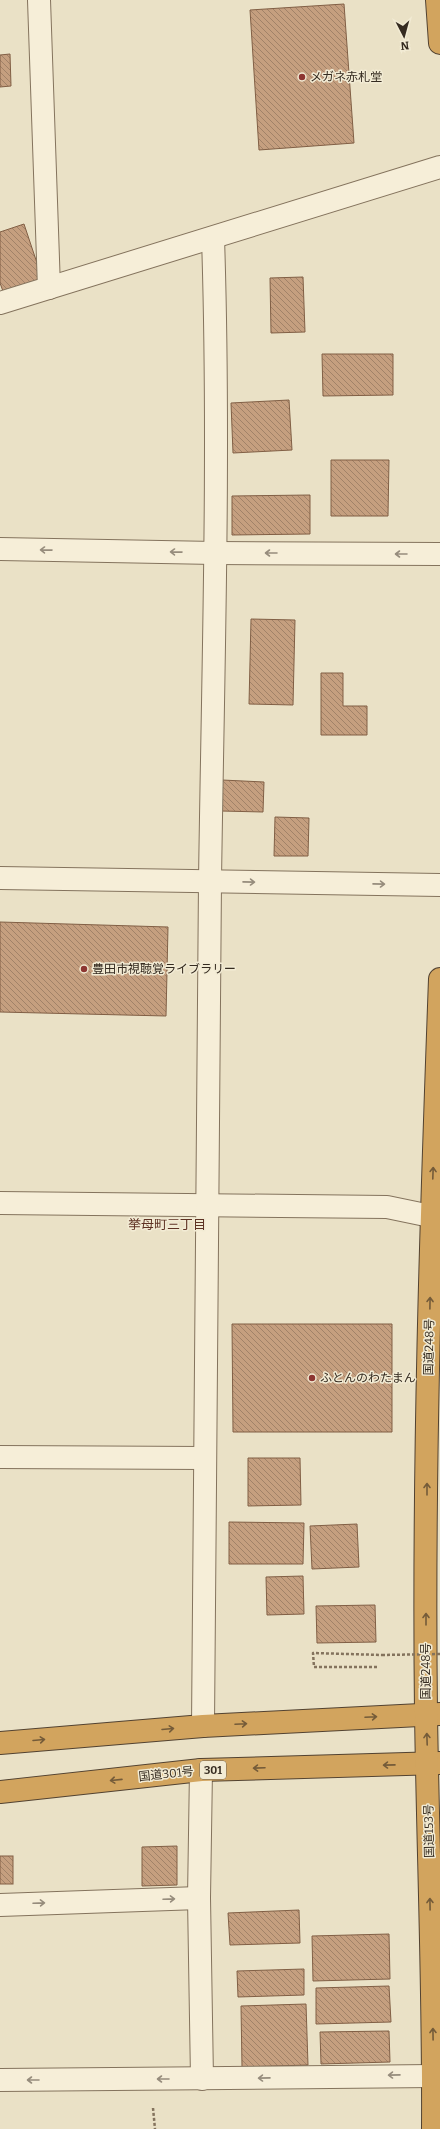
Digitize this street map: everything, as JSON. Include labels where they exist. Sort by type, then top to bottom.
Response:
[{"type":"highway","points":[[437,0],[440,43]]},
{"type":"highway","name":"国道248号","points":[[433,1714],[435,1217],[440,979]]},
{"type":"highway","points":[[0,1743],[203,1726],[433,1714]]},
{"type":"highway","name":"国道153号","points":[[433,1714],[433,2129]]},
{"type":"highway","name":"国道301号","points":[[0,1792],[201,1770],[434,1763]]},
{"type":"street","points":[[39,0],[49,288]]},
{"type":"street","points":[[0,303],[440,167]]},
{"type":"street","points":[[203,1726],[206,1206],[215,553],[216,298],[213,238]]},
{"type":"street","points":[[0,549],[215,553],[440,554]]},
{"type":"street","points":[[0,878],[440,885]]},
{"type":"street","points":[[0,1203],[387,1207],[435,1217]]},
{"type":"street","points":[[0,1457],[204,1458]]},
{"type":"street","points":[[201,1770],[199,1898],[202,2079]]},
{"type":"street","points":[[0,1905],[199,1898]]},
{"type":"street","points":[[0,2080],[202,2079],[395,2075],[433,2076]]},
{"type":"path","points":[[376,1667],[314,1667],[313,1652],[440,1654]]},
{"type":"building","name":"メガネ赤札堂","points":[[344,4],[354,143],[259,150],[250,10]]},
{"type":"building","points":[[10,54],[11,86],[0,87],[0,55]]},
{"type":"building","points":[[24,224],[43,281],[4,294],[0,283],[0,232]]},
{"type":"building","points":[[303,277],[305,332],[271,333],[270,278]]},
{"type":"building","points":[[322,354],[393,354],[393,395],[323,396]]},
{"type":"building","points":[[289,400],[292,450],[233,453],[231,403]]},
{"type":"building","points":[[331,460],[389,460],[388,516],[331,516]]},
{"type":"building","points":[[310,495],[310,534],[232,535],[232,496]]},
{"type":"building","points":[[251,619],[295,620],[293,705],[249,704]]},
{"type":"building","points":[[321,673],[343,673],[343,706],[367,706],[367,735],[321,735]]},
{"type":"building","points":[[222,780],[264,782],[263,812],[221,811]]},
{"type":"building","points":[[275,817],[309,818],[308,856],[274,856]]},
{"type":"building","name":"豊田市視聴覚ライブラリー","points":[[0,922],[168,927],[166,1016],[0,1012]]},
{"type":"building","name":"ふとんのわたまん","points":[[232,1324],[392,1324],[392,1432],[233,1432]]},
{"type":"building","points":[[248,1458],[300,1458],[301,1505],[248,1506]]},
{"type":"building","points":[[229,1522],[304,1523],[303,1564],[229,1564]]},
{"type":"building","points":[[357,1524],[359,1567],[312,1569],[310,1526]]},
{"type":"building","points":[[303,1576],[304,1614],[267,1615],[266,1577]]},
{"type":"building","points":[[375,1605],[376,1642],[317,1643],[316,1606]]},
{"type":"building","points":[[177,1846],[177,1885],[142,1886],[142,1847]]},
{"type":"building","points":[[0,1856],[13,1856],[13,1884],[0,1884]]},
{"type":"building","points":[[299,1910],[300,1943],[230,1945],[228,1913]]},
{"type":"building","points":[[389,1934],[390,1979],[313,1981],[312,1936]]},
{"type":"building","points":[[304,1969],[304,1995],[238,1997],[237,1971]]},
{"type":"building","points":[[389,1986],[391,2022],[316,2024],[316,1988]]},
{"type":"building","points":[[306,2004],[308,2065],[242,2067],[241,2006]]},
{"type":"building","points":[[389,2031],[390,2062],[321,2064],[320,2032]]},
{"type":"place","name":"メガネ赤札堂","points":[[302,77]]},
{"type":"place","name":"豊田市視聴覚ライブラリー","points":[[84,969]]},
{"type":"place","name":"ふとんのわたまん","points":[[312,1378]]},
{"type":"district","name":"挙母町三丁目","points":[[167,1224]]}]
